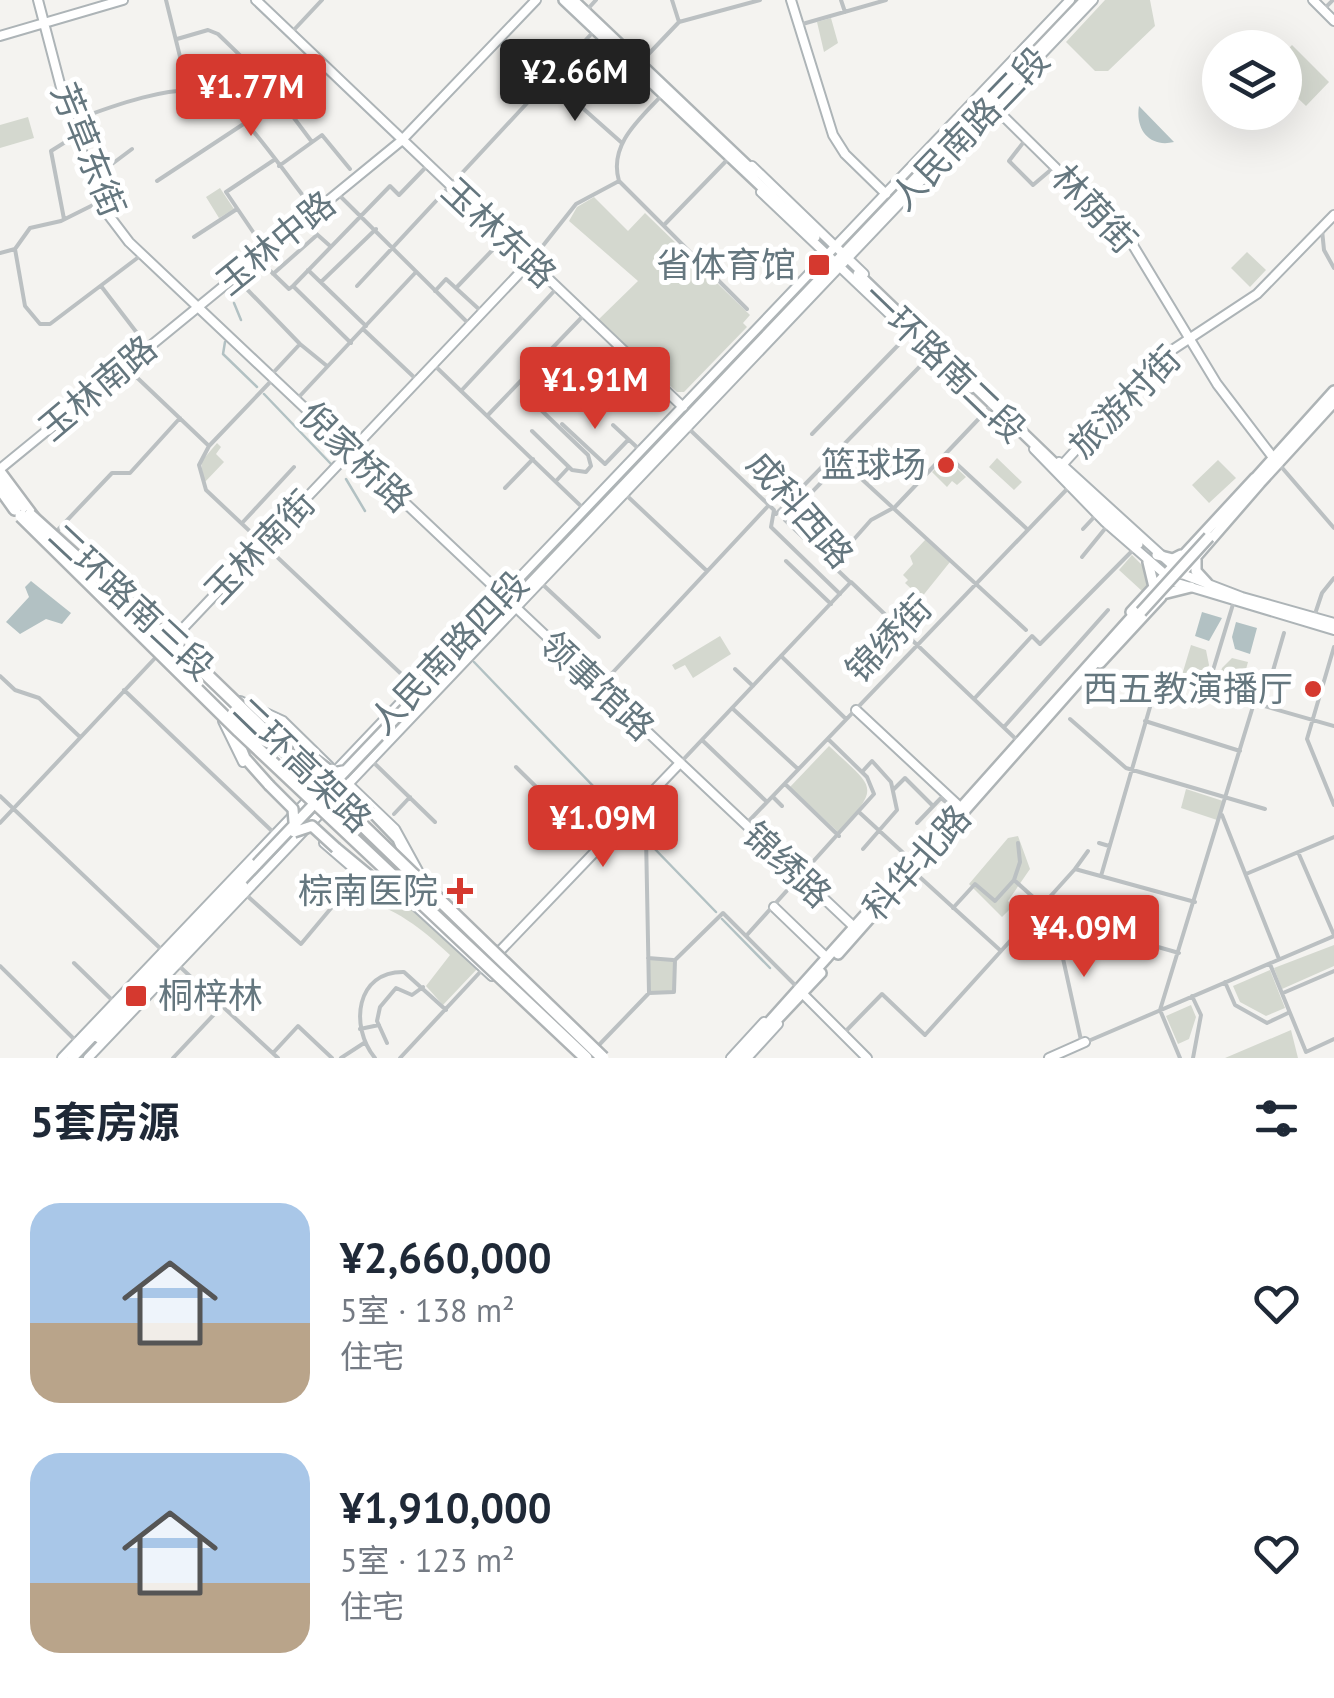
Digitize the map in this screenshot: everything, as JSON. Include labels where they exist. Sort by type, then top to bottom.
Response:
[{"type":"highway","name":"二环高架路","points":[[0,470],[26,515],[160,656],[587,1058]]},
{"type":"highway","points":[[14,489],[64,547],[204,678],[216,696]]},
{"type":"highway","name":"二环高架路","points":[[0,491],[208,676],[603,1055]]},
{"type":"highway","points":[[0,491],[188,678],[233,707],[267,744]]},
{"type":"highway","points":[[26,515],[414,886],[603,1055]]},
{"type":"highway","points":[[447,916],[587,1058]]},
{"type":"main road","points":[[564,0],[586,15],[595,30],[817,237]]},
{"type":"main road","points":[[573,0],[731,157]]},
{"type":"main road","name":"人民南路三段","points":[[850,264],[986,100],[1081,0]]},
{"type":"main road","points":[[832,262],[850,264]]},
{"type":"main road","name":"人民南路四段","points":[[80,1049],[176,962],[292,830],[832,262]]},
{"type":"main road","name":"一环路南二段","points":[[850,264],[990,407],[1035,446]]},
{"type":"main road","name":"一环路南二段","points":[[932,349],[1035,446]]},
{"type":"main road","points":[[1204,540],[1334,391]]},
{"type":"main road","points":[[1276,460],[1334,402]]},
{"type":"main road","points":[[1035,446],[1138,547]]},
{"type":"main road","name":"科华北路","points":[[1091,665],[1168,570],[1204,540]]},
{"type":"main road","name":"科华北路","points":[[740,1057],[793,1003],[852,925],[911,865],[1018,740],[1182,574],[1197,557],[1204,540]]},
{"type":"main road","name":"科华北路","points":[[740,1057],[775,1012],[800,991],[1204,540]]},
{"type":"main road","points":[[1183,554],[1173,559],[1153,559],[1155,586],[1191,587]]},
{"type":"main road","points":[[1197,557],[1196,571],[1207,583]]},
{"type":"main road","points":[[216,696],[252,764],[294,809],[292,830],[316,828],[363,872],[414,886]]},
{"type":"main road","points":[[233,707],[278,726],[326,769],[345,775],[350,789],[400,843],[414,886]]},
{"type":"main road","points":[[266,728],[276,728],[320,770],[327,794],[346,792],[388,832],[392,848],[375,848],[378,864],[363,872],[317,824],[315,806],[300,806],[252,764],[250,747],[267,744],[266,728]]},
{"type":"main road","name":"人民南路四段","points":[[72,1058],[259,866]]},
{"type":"street","name":"芳草东街","points":[[40,0],[70,122],[101,201],[142,254],[196,306]]},
{"type":"street","points":[[0,36],[123,0]]},
{"type":"street","points":[[166,0],[188,89]]},
{"type":"street","name":"玉林东路","points":[[256,0],[683,407]]},
{"type":"street","points":[[291,34],[322,0]]},
{"type":"street","name":"玉林中路","points":[[196,306],[402,141],[536,0]]},
{"type":"street","points":[[586,15],[596,0]]},
{"type":"street","points":[[672,0],[680,22]]},
{"type":"street","points":[[640,64],[680,22],[760,0]]},
{"type":"street","points":[[790,0],[833,135],[845,154],[886,194]]},
{"type":"street","points":[[841,0],[845,11]]},
{"type":"street","points":[[798,24],[886,0]]},
{"type":"street","name":"人民南路三段","points":[[986,100],[1070,0]]},
{"type":"street","name":"人民南路三段","points":[[850,264],[845,236],[1092,0]]},
{"type":"street","points":[[1313,0],[1334,21]]},
{"type":"street","points":[[1323,10],[1333,0]]},
{"type":"street","points":[[177,39],[208,30],[218,34],[277,93],[312,142]]},
{"type":"street","points":[[357,286],[595,30]]},
{"type":"street","points":[[157,181],[245,123],[314,57]]},
{"type":"street","points":[[551,80],[622,143]]},
{"type":"street","points":[[70,122],[105,108],[188,89],[220,98],[245,123],[315,211]]},
{"type":"street","points":[[664,94],[622,143],[617,162],[619,181],[746,309]]},
{"type":"street","name":"林荫街","points":[[986,100],[1131,242],[1187,340],[1276,460]]},
{"type":"street","points":[[278,166],[322,135],[350,169]]},
{"type":"street","points":[[64,220],[51,150],[76,136]]},
{"type":"street","points":[[1026,138],[1008,158],[1033,185],[1055,166]]},
{"type":"street","points":[[92,179],[132,150]]},
{"type":"street","points":[[664,225],[731,157]]},
{"type":"street","points":[[266,251],[226,192],[274,160]]},
{"type":"street","points":[[257,258],[289,289],[390,186],[399,195],[428,166]]},
{"type":"street","points":[[530,262],[576,204],[619,181]]},
{"type":"street","points":[[337,193],[395,246],[434,292],[470,325]]},
{"type":"street","points":[[101,201],[64,220],[30,228],[16,249],[24,306],[40,324],[50,324],[142,254]]},
{"type":"street","points":[[194,237],[237,209]]},
{"type":"street","name":"旅游村街","points":[[1063,464],[1160,358],[1257,294],[1334,215]]},
{"type":"street","points":[[302,222],[330,247]]},
{"type":"street","points":[[1322,227],[1324,250],[1334,268]]},
{"type":"street","points":[[321,282],[376,229]]},
{"type":"street","points":[[273,274],[318,235]]},
{"type":"street","points":[[817,237],[845,236]]},
{"type":"street","points":[[817,237],[832,262],[850,264]]},
{"type":"street","points":[[774,516],[932,349],[908,334],[850,264],[817,237]]},
{"type":"street","points":[[815,268],[817,237]]},
{"type":"street","points":[[456,288],[504,238]]},
{"type":"street","points":[[0,253],[16,249]]},
{"type":"street","name":"玉林南街","points":[[170,642],[530,262]]},
{"type":"street","name":"人民南路四段","points":[[62,1058],[80,1049],[116,1003],[294,814],[345,775],[371,760],[509,602],[585,510],[815,268],[832,262],[830,277],[540,582],[509,602],[416,688],[345,775],[308,827],[176,962],[94,1056]]},
{"type":"street","points":[[830,277],[850,264]]},
{"type":"street","points":[[308,270],[417,380]]},
{"type":"street","points":[[296,400],[416,272]]},
{"type":"street","points":[[434,292],[446,279],[482,312]]},
{"type":"street","points":[[240,282],[328,367]]},
{"type":"street","points":[[101,286],[148,347]]},
{"type":"street","points":[[293,286],[350,343]]},
{"type":"street","points":[[461,391],[557,288]]},
{"type":"street","name":"玉林南路","points":[[0,470],[196,306]]},
{"type":"street","name":"倪家桥路","points":[[196,306],[509,602]]},
{"type":"street","points":[[488,416],[585,314]]},
{"type":"street","points":[[812,434],[908,334]]},
{"type":"street","points":[[300,344],[209,446],[199,466],[203,486],[416,688]]},
{"type":"street","points":[[433,364],[585,510]]},
{"type":"street","points":[[125,366],[209,446]]},
{"type":"street","points":[[832,564],[871,520],[895,507],[990,407]]},
{"type":"street","points":[[532,431],[569,467],[586,472],[590,466],[588,455],[541,410]]},
{"type":"street","points":[[56,533],[112,473],[130,473],[180,418]]},
{"type":"street","points":[[562,424],[605,464],[628,440]]},
{"type":"street","points":[[613,425],[641,451]]},
{"type":"street","name":"成科西路","points":[[687,427],[769,505],[774,516],[772,527],[840,594],[851,582],[1018,740]]},
{"type":"street","points":[[1035,446],[1063,464],[1138,547]]},
{"type":"street","points":[[1035,446],[1105,524],[1168,570],[1313,621]]},
{"type":"street","points":[[946,454],[1028,530]]},
{"type":"street","points":[[504,488],[533,459]]},
{"type":"street","points":[[1276,460],[1334,528]]},
{"type":"street","points":[[851,582],[786,520],[842,461],[1026,630]]},
{"type":"street","points":[[556,481],[569,467]]},
{"type":"street","points":[[241,523],[294,468]]},
{"type":"street","name":"二环路南三段","points":[[0,470],[56,533],[170,642],[235,698],[283,721],[345,775],[396,828],[447,916],[486,966],[587,1058]]},
{"type":"street","name":"锦绣街","points":[[745,826],[1069,486]]},
{"type":"street","name":"二环路南三段","points":[[0,491],[32,533],[231,729],[245,764],[294,814],[363,872],[408,900],[447,916],[500,952],[603,1055]]},
{"type":"street","points":[[624,493],[708,571]]},
{"type":"street","points":[[598,687],[769,505]]},
{"type":"street","points":[[1083,530],[1098,514]]},
{"type":"street","points":[[1082,557],[1105,524]]},
{"type":"street","points":[[974,699],[1032,636],[1040,644],[1138,547]]},
{"type":"street","points":[[786,561],[830,604]]},
{"type":"street","points":[[1168,570],[1168,588],[1191,587],[1334,627]]},
{"type":"street","points":[[1313,621],[1322,593],[1334,578]]},
{"type":"street","points":[[540,582],[599,637]]},
{"type":"street","points":[[447,916],[484,947],[500,952],[840,594]]},
{"type":"street","points":[[107,600],[120,619]]},
{"type":"street","points":[[1207,690],[1234,601]]},
{"type":"street","name":"领事馆路","points":[[509,602],[680,763]]},
{"type":"street","points":[[1004,728],[1108,610]]},
{"type":"street","points":[[1263,706],[1284,633]]},
{"type":"street","points":[[1334,647],[1308,746],[1334,805]]},
{"type":"street","points":[[0,823],[158,656]]},
{"type":"street","points":[[781,656],[847,720]]},
{"type":"street","points":[[198,664],[204,678]]},
{"type":"street","points":[[735,668],[753,686]]},
{"type":"street","points":[[172,670],[188,678]]},
{"type":"street","points":[[0,676],[15,690],[39,698],[80,737]]},
{"type":"street","points":[[1101,876],[1159,676],[1334,726]]},
{"type":"street","points":[[124,690],[274,834]]},
{"type":"street","points":[[1180,1058],[1160,1010],[1254,704]]},
{"type":"street","points":[[732,708],[799,770]]},
{"type":"street","points":[[856,710],[958,806]]},
{"type":"street","points":[[1070,719],[1120,765],[1265,809]]},
{"type":"street","points":[[1145,721],[1240,751]]},
{"type":"street","points":[[702,740],[768,802]]},
{"type":"street","points":[[746,936],[874,794],[862,772],[828,740]]},
{"type":"street","points":[[371,760],[435,822]]},
{"type":"street","points":[[862,772],[872,761],[893,790],[896,810],[863,849]]},
{"type":"street","name":"锦绣路","points":[[680,763],[852,925]]},
{"type":"street","points":[[516,767],[598,848]]},
{"type":"street","points":[[893,790],[905,778],[934,806]]},
{"type":"street","points":[[785,784],[839,836]]},
{"type":"street","points":[[0,796],[165,952]]},
{"type":"street","points":[[773,797],[782,806]]},
{"type":"street","points":[[394,814],[410,798]]},
{"type":"street","points":[[917,823],[941,798],[947,803]]},
{"type":"street","points":[[860,813],[1000,950]]},
{"type":"street","points":[[1222,813],[1279,960]]},
{"type":"street","points":[[603,1055],[649,994],[646,836],[627,818]]},
{"type":"street","points":[[1246,874],[1334,837]]},
{"type":"street","points":[[953,908],[975,884],[995,901],[1014,880],[1020,862],[1018,843]]},
{"type":"street","points":[[1099,843],[1109,846]]},
{"type":"street","points":[[843,1034],[882,994],[925,1035],[1088,851]]},
{"type":"street","points":[[1049,1058],[1334,935],[1298,852]]},
{"type":"street","points":[[1074,869],[1195,902]]},
{"type":"street","points":[[244,893],[302,944],[363,872]]},
{"type":"street","points":[[1014,880],[1042,904]]},
{"type":"street","points":[[774,907],[827,958]]},
{"type":"street","points":[[1036,912],[1179,953]]},
{"type":"street","points":[[649,994],[674,992],[675,960],[723,913],[867,1058]]},
{"type":"street","points":[[400,1058],[486,966],[447,916]]},
{"type":"street","points":[[1060,919],[1063,963],[1082,1058]]},
{"type":"street","points":[[648,958],[675,960]]},
{"type":"street","points":[[176,962],[278,1058]]},
{"type":"street","points":[[74,963],[116,1003]]},
{"type":"street","points":[[1269,964],[1306,1052],[1334,1040]]},
{"type":"street","points":[[0,966],[80,1049]]},
{"type":"street","points":[[1282,994],[1334,970]]},
{"type":"street","points":[[0,977],[5,972]]},
{"type":"street","points":[[375,1058],[364,1043],[359,1012],[374,979],[388,972],[404,972],[446,1010]]},
{"type":"street","points":[[1225,982],[1235,1005],[1267,1022],[1290,1012]]},
{"type":"street","points":[[387,1043],[378,1025],[386,995],[396,988],[412,995],[423,987]]},
{"type":"street","points":[[1192,996],[1200,1015],[1193,1058]]},
{"type":"street","points":[[173,1058],[222,1006]]},
{"type":"street","points":[[360,1029],[378,1025]]},
{"type":"street","points":[[272,1053],[298,1026],[332,1058]]},
{"type":"street","points":[[341,1058],[364,1043]]},
{"type":"shaded area","points":[[1105,0],[1150,0],[1155,26],[1108,71],[1095,71],[1066,42]]},
{"type":"shaded area","points":[[831,18],[838,43],[824,52],[817,22]]},
{"type":"shaded area","points":[[1302,55],[1329,82],[1306,106],[1302,102]]},
{"type":"shaded area","points":[[1139,106],[1174,142],[1158,142],[1146,135],[1139,123]]},
{"type":"shaded area","points":[[28,117],[34,138],[0,148],[0,125]]},
{"type":"shaded area","points":[[220,188],[234,209],[219,218],[206,197]]},
{"type":"shaded area","points":[[594,197],[628,231],[645,213],[750,315],[743,323],[747,327],[684,392],[677,392],[598,320],[638,281],[569,221],[577,207]]},
{"type":"shaded area","points":[[1247,252],[1266,270],[1250,287],[1231,268]]},
{"type":"shaded area","points":[[217,443],[221,447],[216,454],[224,462],[204,483],[201,462]]},
{"type":"shaded area","name":"篮球场","points":[[946,458],[966,477],[957,485],[952,481],[947,487],[932,472]]},
{"type":"shaded area","points":[[997,458],[1022,482],[1014,490],[989,467]]},
{"type":"shaded area","points":[[1218,460],[1236,478],[1209,503],[1192,485]]},
{"type":"shaded area","points":[[926,539],[950,562],[921,598],[905,583],[908,580],[903,575],[913,564],[910,556]]},
{"type":"shaded area","points":[[1132,555],[1147,570],[1149,583],[1142,591],[1119,570]]},
{"type":"shaded area","points":[[31,581],[71,613],[62,624],[46,619],[20,634],[6,622],[29,597],[25,587]]},
{"type":"shaded area","points":[[1202,612],[1222,618],[1209,641],[1195,636]]},
{"type":"shaded area","points":[[1236,622],[1257,628],[1250,654],[1235,649],[1232,637]]},
{"type":"shaded area","points":[[720,636],[731,654],[693,678],[685,665],[675,670],[672,665]]},
{"type":"shaded area","points":[[1191,645],[1206,650],[1209,665],[1204,681],[1182,675]]},
{"type":"shaded area","points":[[1232,658],[1248,662],[1240,691],[1217,685],[1222,668]]},
{"type":"shaded area","points":[[829,746],[867,787],[862,805],[838,832],[790,787]]},
{"type":"shaded area","points":[[1186,789],[1223,801],[1217,820],[1181,808]]},
{"type":"shaded area","points":[[1018,836],[1030,869],[1008,901],[1013,906],[1002,917],[969,884],[1008,838]]},
{"type":"shaded area","points":[[376,886],[404,903],[477,969],[443,1005],[426,986],[450,955],[407,920],[357,898]]},
{"type":"shaded area","points":[[1334,945],[1334,966],[1282,989],[1274,968]]},
{"type":"shaded area","points":[[648,958],[675,960],[674,992],[649,993]]},
{"type":"shaded area","points":[[1270,970],[1285,1008],[1266,1016],[1240,1002],[1233,986]]},
{"type":"shaded area","points":[[1191,1005],[1196,1017],[1189,1039],[1178,1044],[1166,1016]]},
{"type":"shaded area","points":[[1291,1030],[1298,1058],[1225,1058]]},
{"type":"waterway","points":[[234,303],[241,320]]},
{"type":"waterway","points":[[225,342],[223,354],[257,387]]},
{"type":"waterway","points":[[264,394],[331,464]]},
{"type":"waterway","points":[[346,479],[365,511]]},
{"type":"waterway","points":[[474,662],[620,814]]},
{"type":"waterway","points":[[630,824],[642,837]]},
{"type":"waterway","points":[[650,844],[716,912]]},
{"type":"waterway","points":[[722,919],[770,968]]},
{"type":"tunnel","points":[[815,237],[834,256]]},
{"type":"tunnel","points":[[1138,544],[1177,576],[1206,589]]},
{"type":"place","name":"省体育馆","points":[[819,265]]},
{"type":"place","name":"篮球场","points":[[946,465]]},
{"type":"place","name":"西五教演播厅","points":[[1313,689]]},
{"type":"place","name":"棕南医院","points":[[460,891]]},
{"type":"place","name":"桐梓林","points":[[136,996]]}]
